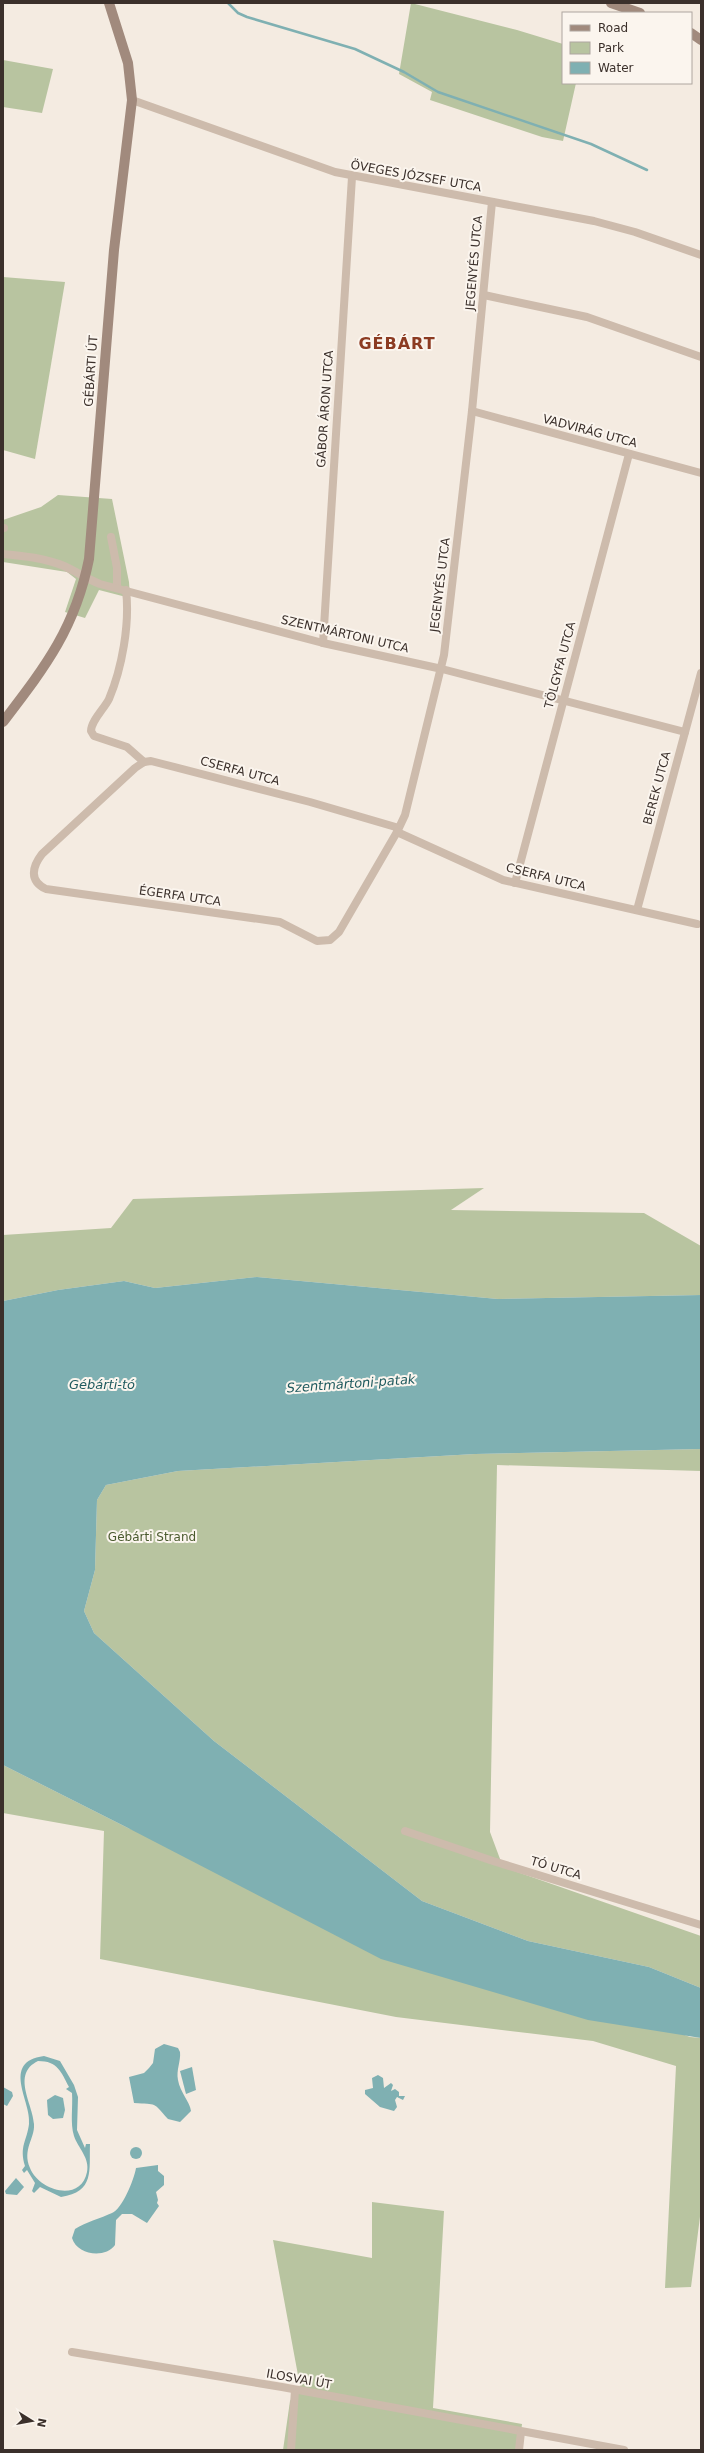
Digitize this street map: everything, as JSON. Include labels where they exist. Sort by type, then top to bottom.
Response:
[{"type":"main road","name":"GÉBÁRTI ÚT","points":[[3,722],[61,642],[74,615],[85,579],[92,534],[114,250],[132,100],[128,63],[109,3]]},
{"type":"main road","points":[[611,3],[637,12]]},
{"type":"main road","points":[[692,34],[701,40]]},
{"type":"street","name":"ÖVEGES JÓZSEF UTCA","points":[[132,100],[297,160],[352,177],[614,226],[701,255]]},
{"type":"street","name":"GÁBOR ÁRON UTCA","points":[[323,643],[352,177]]},
{"type":"street","name":"JEGENYÉS UTCA","points":[[324,942],[339,932],[398,830],[408,807],[442,669],[472,412],[492,202]]},
{"type":"street","points":[[484,295],[587,317],[701,357]]},
{"type":"street","name":"VADVIRÁG UTCA","points":[[472,412],[701,473]]},
{"type":"street","name":"TÖLGYFA UTCA","points":[[515,883],[629,454]]},
{"type":"street","points":[[111,537],[117,568],[117,588]]},
{"type":"street","name":"SZENTMÁRTONI UTCA","points":[[3,554],[53,562],[72,570],[85,579],[323,643],[442,669],[685,732]]},
{"type":"street","points":[[126,590],[127,624],[120,658],[108,700],[91,731],[94,736],[127,747],[144,762]]},
{"type":"street","name":"BEREK UTCA","points":[[637,910],[701,672]]},
{"type":"street","name":"CSERFA UTCA","points":[[144,762],[156,761],[170,764],[398,830],[494,876],[515,883],[697,924]]},
{"type":"street","name":"ÉGERFA UTCA","points":[[144,762],[42,854],[35,865],[34,878],[41,887],[52,890],[280,922],[312,940],[324,942]]},
{"type":"street","name":"TÓ UTCA","points":[[405,1831],[493,1861],[701,1925]]},
{"type":"street","name":"ILOSVAI ÚT","points":[[72,2352],[295,2390],[624,2450]]},
{"type":"street","points":[[291,2450],[295,2390]]},
{"type":"street","points":[[519,2450],[521,2432]]},
{"type":"green space","points":[[411,3],[517,30],[562,44],[562,84],[576,84],[563,141],[542,137],[430,100],[432,92],[399,74]]},
{"type":"green space","points":[[3,60],[53,69],[42,113],[3,107]]},
{"type":"green space","points":[[3,277],[65,282],[35,459],[3,450]]},
{"type":"green space","points":[[58,495],[112,499],[129,582],[130,598],[99,590],[85,618],[65,612],[76,579],[67,572],[3,562],[3,520],[41,507]]},
{"type":"green space","points":[[484,1188],[451,1210],[644,1213],[701,1246],[701,1295],[498,1299],[257,1277],[155,1288],[124,1281],[58,1290],[3,1301],[3,1235],[111,1228],[133,1199]]},
{"type":"green space","name":"Gébárti Strand","points":[[701,1449],[701,1471],[497,1465],[490,1832],[503,1867],[701,1936],[701,1988],[649,1967],[528,1941],[422,1901],[214,1741],[94,1633],[84,1611],[95,1570],[97,1500],[106,1485],[178,1471],[475,1454]]},
{"type":"green space","points":[[3,1765],[128,1828],[690,2037],[701,2038],[701,2209],[691,2287],[665,2288],[676,2066],[593,2041],[396,2017],[100,1959],[104,1831],[3,1813]]},
{"type":"green space","points":[[372,2202],[444,2211],[433,2408],[522,2424],[519,2450],[283,2450],[290,2401],[300,2386],[273,2240],[372,2258]]},
{"type":"water","name":"Gébárti-tó","points":[[257,1277],[498,1299],[701,1295],[701,1449],[475,1454],[178,1471],[106,1485],[97,1500],[95,1570],[84,1611],[94,1633],[214,1741],[422,1901],[528,1941],[649,1967],[701,1988],[701,2038],[588,2020],[381,1959],[3,1765],[3,1301],[58,1290],[124,1281],[155,1288]]},
{"type":"water","points":[[164,2044],[178,2048],[180,2052],[178,2080],[191,2111],[180,2122],[168,2119],[154,2105],[134,2103],[129,2077],[144,2073],[153,2063],[155,2049]]},
{"type":"water","points":[[44,2056],[60,2061],[74,2085],[78,2097],[77,2130],[85,2148],[86,2144],[90,2144],[89,2171],[85,2185],[80,2190],[72,2194],[61,2197],[40,2187],[34,2193],[32,2191],[35,2183],[27,2170],[24,2173],[22,2170],[25,2166],[23,2159],[23,2148],[28,2130],[29,2115],[21,2084],[21,2074],[24,2066],[31,2060]],"holes":[[[38,2061],[45,2062],[58,2068],[69,2087],[66,2089],[72,2093],[72,2120],[74,2136],[87,2162],[87,2172],[83,2182],[77,2188],[69,2190],[50,2188],[42,2183],[35,2176],[28,2161],[27,2155],[33,2135],[34,2124],[26,2090],[26,2074],[30,2067]]]},
{"type":"water","points":[[192,2067],[196,2090],[186,2094],[180,2071]]},
{"type":"water","points":[[378,2075],[383,2078],[384,2088],[391,2083],[393,2085],[391,2091],[395,2089],[399,2092],[399,2096],[405,2096],[403,2100],[397,2097],[395,2100],[397,2107],[394,2111],[380,2107],[365,2094],[365,2090],[373,2088],[372,2078]]},
{"type":"water","points":[[3,2087],[12,2092],[13,2096],[7,2106],[3,2104]]},
{"type":"water","points":[[55,2095],[63,2098],[65,2110],[63,2118],[53,2119],[48,2115],[47,2100]]},
{"type":"water","points":[[136,2147],[140,2149],[142,2153],[140,2157],[136,2159],[132,2157],[130,2153],[132,2149]]},
{"type":"water","points":[[158,2165],[158,2171],[164,2176],[164,2185],[156,2192],[158,2200],[157,2203],[159,2206],[147,2223],[132,2214],[122,2214],[116,2220],[115,2245],[105,2252],[92,2253],[79,2248],[75,2244],[72,2238],[75,2229],[112,2213],[120,2206],[133,2180],[136,2168]]},
{"type":"water","points":[[16,2178],[24,2187],[17,2195],[6,2194],[5,2191]]},
{"type":"waterway","points":[[228,3],[238,13],[247,17],[355,49],[404,72],[438,92],[591,144],[647,170]]},
{"type":"district","name":"GÉBÁRT","points":[[397,343]]},
{"type":"water label","name":"Szentmártoni-patak","points":[[351,1383]]}]
